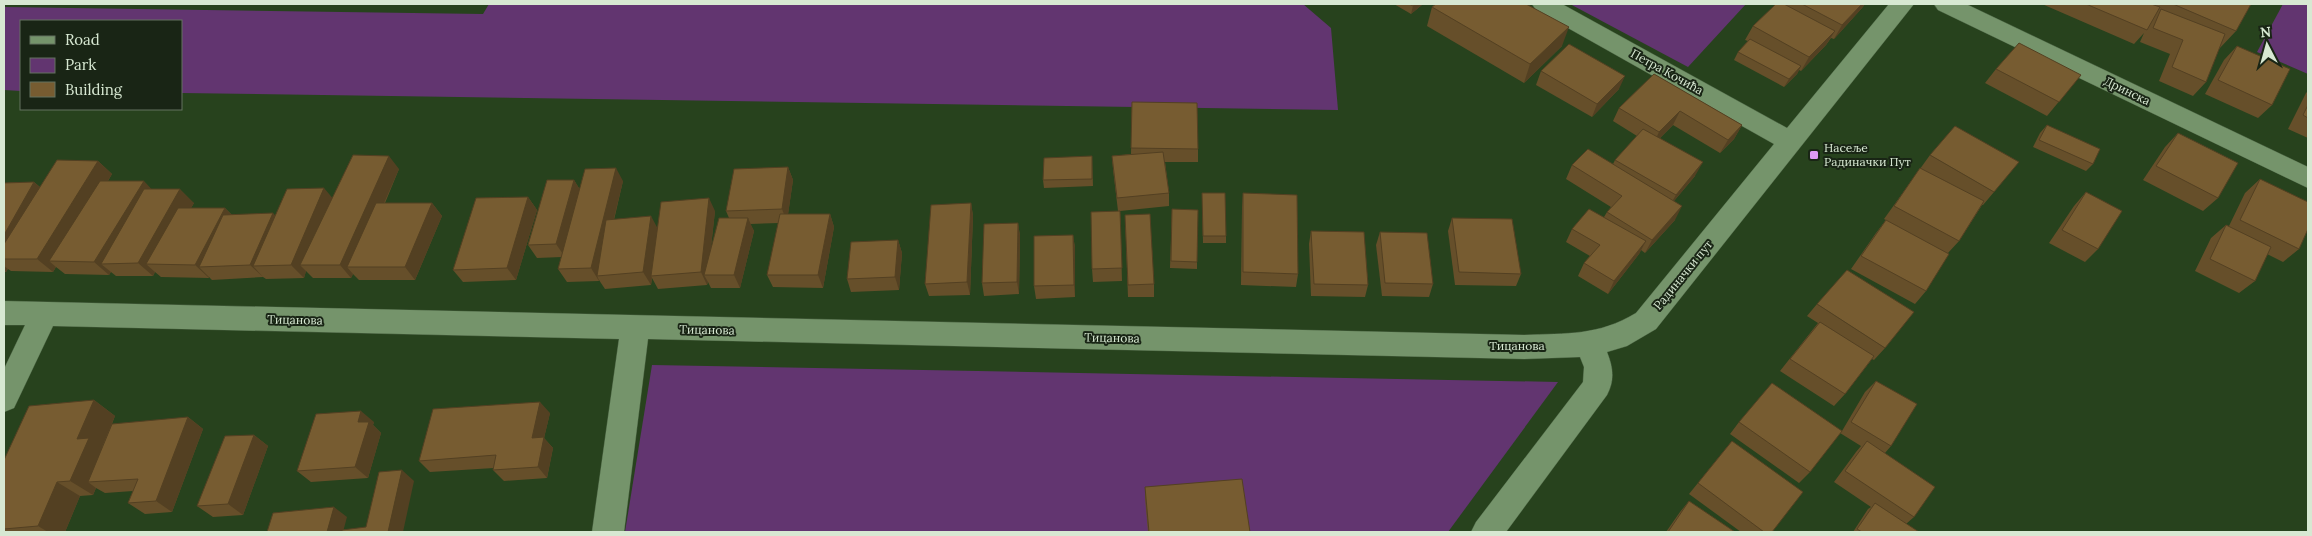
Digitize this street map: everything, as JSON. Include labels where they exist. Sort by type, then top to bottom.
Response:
[{"type":"street","name":"Петра Кочића","points":[[1544,4],[1790,141]]},
{"type":"street","name":"Радиначки пут","points":[[1589,344],[1610,341],[1632,332],[1646,321],[1902,4]]},
{"type":"street","name":"Дринска","points":[[1946,4],[2308,178]]},
{"type":"street","name":"Тицанова","points":[[4,313],[635,329],[1514,347],[1589,344]]},
{"type":"street","points":[[4,399],[45,314]]},
{"type":"street","points":[[608,532],[635,329]]},
{"type":"street","points":[[1487,532],[1597,386],[1598,367],[1589,344]]},
{"type":"green space","points":[[489,4],[1303,4],[1331,28],[1338,110],[182,93],[182,20],[20,20],[20,91],[4,90],[4,7],[483,14]]},
{"type":"green space","points":[[1570,4],[1746,4],[1688,67]]},
{"type":"green space","points":[[2283,4],[2308,4],[2308,74],[2257,52]]},
{"type":"green space","points":[[652,365],[1558,382],[1448,532],[625,532]]},
{"type":"building","points":[[1436,4],[1526,4],[1569,27],[1530,64],[1432,7]]},
{"type":"building","points":[[1776,4],[1784,4],[1835,31],[1809,57],[1753,26]]},
{"type":"building","points":[[1802,4],[1862,4],[1842,25]]},
{"type":"building","points":[[2086,4],[2151,4],[2160,7],[2147,30]]},
{"type":"building","points":[[2173,4],[2251,4],[2236,31]]},
{"type":"building","points":[[2161,9],[2225,34],[2206,82],[2172,67],[2183,40],[2153,28]]},
{"type":"building","points":[[1750,39],[1801,66],[1789,79],[1738,52]]},
{"type":"building","points":[[2019,43],[2081,75],[2059,102],[1996,69]]},
{"type":"building","points":[[1569,44],[1625,76],[1597,104],[1541,71]]},
{"type":"building","points":[[2237,46],[2290,69],[2272,105],[2218,80]]},
{"type":"building","points":[[1654,74],[1742,125],[1728,140],[1680,111],[1659,132],[1619,108]]},
{"type":"building","points":[[1132,102],[1197,103],[1198,149],[1131,148]]},
{"type":"building","points":[[2308,105],[2308,118],[2303,115]]},
{"type":"building","points":[[2047,125],[2100,149],[2093,164],[2039,140]]},
{"type":"building","points":[[1955,126],[2019,162],[1994,192],[1930,155]]},
{"type":"building","points":[[1643,129],[1703,162],[1676,195],[1615,160]]},
{"type":"building","points":[[2178,133],[2238,163],[2218,198],[2156,166]]},
{"type":"building","points":[[1588,149],[1682,206],[1652,240],[1607,212],[1622,196],[1572,165]]},
{"type":"building","points":[[1163,152],[1169,193],[1117,198],[1112,156]]},
{"type":"building","points":[[353,155],[389,156],[340,265],[300,265]]},
{"type":"building","points":[[1092,156],[1092,179],[1043,180],[1044,158]]},
{"type":"building","points":[[57,160],[98,161],[37,259],[4,259],[4,244]]},
{"type":"building","points":[[788,167],[782,209],[726,211],[734,169]]},
{"type":"building","points":[[616,168],[591,268],[558,269],[585,169]]},
{"type":"building","points":[[1920,168],[1984,201],[1959,241],[1894,206]]},
{"type":"building","points":[[2260,179],[2308,202],[2308,229],[2299,249],[2240,220]]},
{"type":"building","points":[[547,180],[574,180],[556,244],[528,245]]},
{"type":"building","points":[[100,181],[144,181],[94,262],[49,261]]},
{"type":"building","points":[[34,182],[4,235],[4,183]]},
{"type":"building","points":[[324,188],[291,265],[253,266],[287,189]]},
{"type":"building","points":[[144,189],[180,189],[138,263],[101,264]]},
{"type":"building","points":[[2086,192],[2122,211],[2098,249],[2062,230]]},
{"type":"building","points":[[1202,193],[1225,193],[1226,236],[1203,236]]},
{"type":"building","points":[[1243,193],[1297,195],[1298,274],[1243,272]]},
{"type":"building","points":[[528,197],[507,268],[453,270],[476,198]]},
{"type":"building","points":[[709,198],[701,272],[651,276],[661,202]]},
{"type":"building","points":[[376,203],[432,203],[405,267],[347,267]]},
{"type":"building","points":[[971,203],[967,282],[925,284],[931,205]]},
{"type":"building","points":[[178,208],[225,208],[195,265],[146,264]]},
{"type":"building","points":[[1172,209],[1198,210],[1197,262],[1171,261]]},
{"type":"building","points":[[1589,209],[1646,241],[1614,281],[1584,263],[1600,245],[1572,229]]},
{"type":"building","points":[[1120,211],[1122,268],[1092,269],[1091,212]]},
{"type":"building","points":[[273,213],[250,265],[199,267],[223,215]]},
{"type":"building","points":[[780,214],[830,214],[818,275],[767,275]]},
{"type":"building","points":[[1150,214],[1154,284],[1128,285],[1125,215]]},
{"type":"building","points":[[651,216],[643,272],[597,276],[606,220]]},
{"type":"building","points":[[719,218],[748,218],[734,275],[704,275]]},
{"type":"building","points":[[1452,218],[1512,219],[1521,274],[1459,272]]},
{"type":"building","points":[[1886,220],[1949,254],[1926,291],[1861,256]]},
{"type":"building","points":[[1018,223],[1017,282],[982,283],[984,224]]},
{"type":"building","points":[[2226,225],[2271,247],[2255,281],[2210,259]]},
{"type":"building","points":[[1311,231],[1364,232],[1368,285],[1314,284]]},
{"type":"building","points":[[1380,232],[1427,233],[1433,284],[1385,283]]},
{"type":"building","points":[[1073,235],[1074,285],[1034,286],[1034,236]]},
{"type":"building","points":[[898,240],[895,277],[847,279],[851,242]]},
{"type":"building","points":[[1847,270],[1914,312],[1885,348],[1817,304]]},
{"type":"building","points":[[1820,322],[1874,356],[1845,394],[1790,359]]},
{"type":"building","points":[[1876,381],[1917,404],[1891,446],[1851,422]]},
{"type":"building","points":[[1772,383],[1842,431],[1810,472],[1739,422]]},
{"type":"building","points":[[94,400],[77,439],[89,438],[70,481],[57,482],[38,526],[4,529],[4,460],[29,406]]},
{"type":"building","points":[[540,402],[532,438],[544,437],[538,467],[493,470],[496,455],[419,461],[433,409]]},
{"type":"building","points":[[361,411],[358,422],[369,422],[355,467],[297,471],[316,414]]},
{"type":"building","points":[[188,417],[156,501],[128,503],[138,479],[88,482],[112,424]]},
{"type":"building","points":[[254,435],[228,504],[197,506],[225,436]]},
{"type":"building","points":[[1732,441],[1803,492],[1772,532],[1764,532],[1698,483]]},
{"type":"building","points":[[1867,441],[1935,487],[1914,517],[1845,471]]},
{"type":"building","points":[[402,470],[388,532],[342,532],[342,530],[366,527],[379,472]]},
{"type":"building","points":[[1242,479],[1250,532],[1149,532],[1145,487]]},
{"type":"building","points":[[1689,501],[1735,532],[1668,532]]},
{"type":"building","points":[[1875,503],[1919,532],[1862,532],[1857,529]]},
{"type":"building","points":[[334,507],[327,532],[267,532],[273,513]]},
{"type":"place","name":"Насеље Радиначки Пут","points":[[1814,155]]}]
